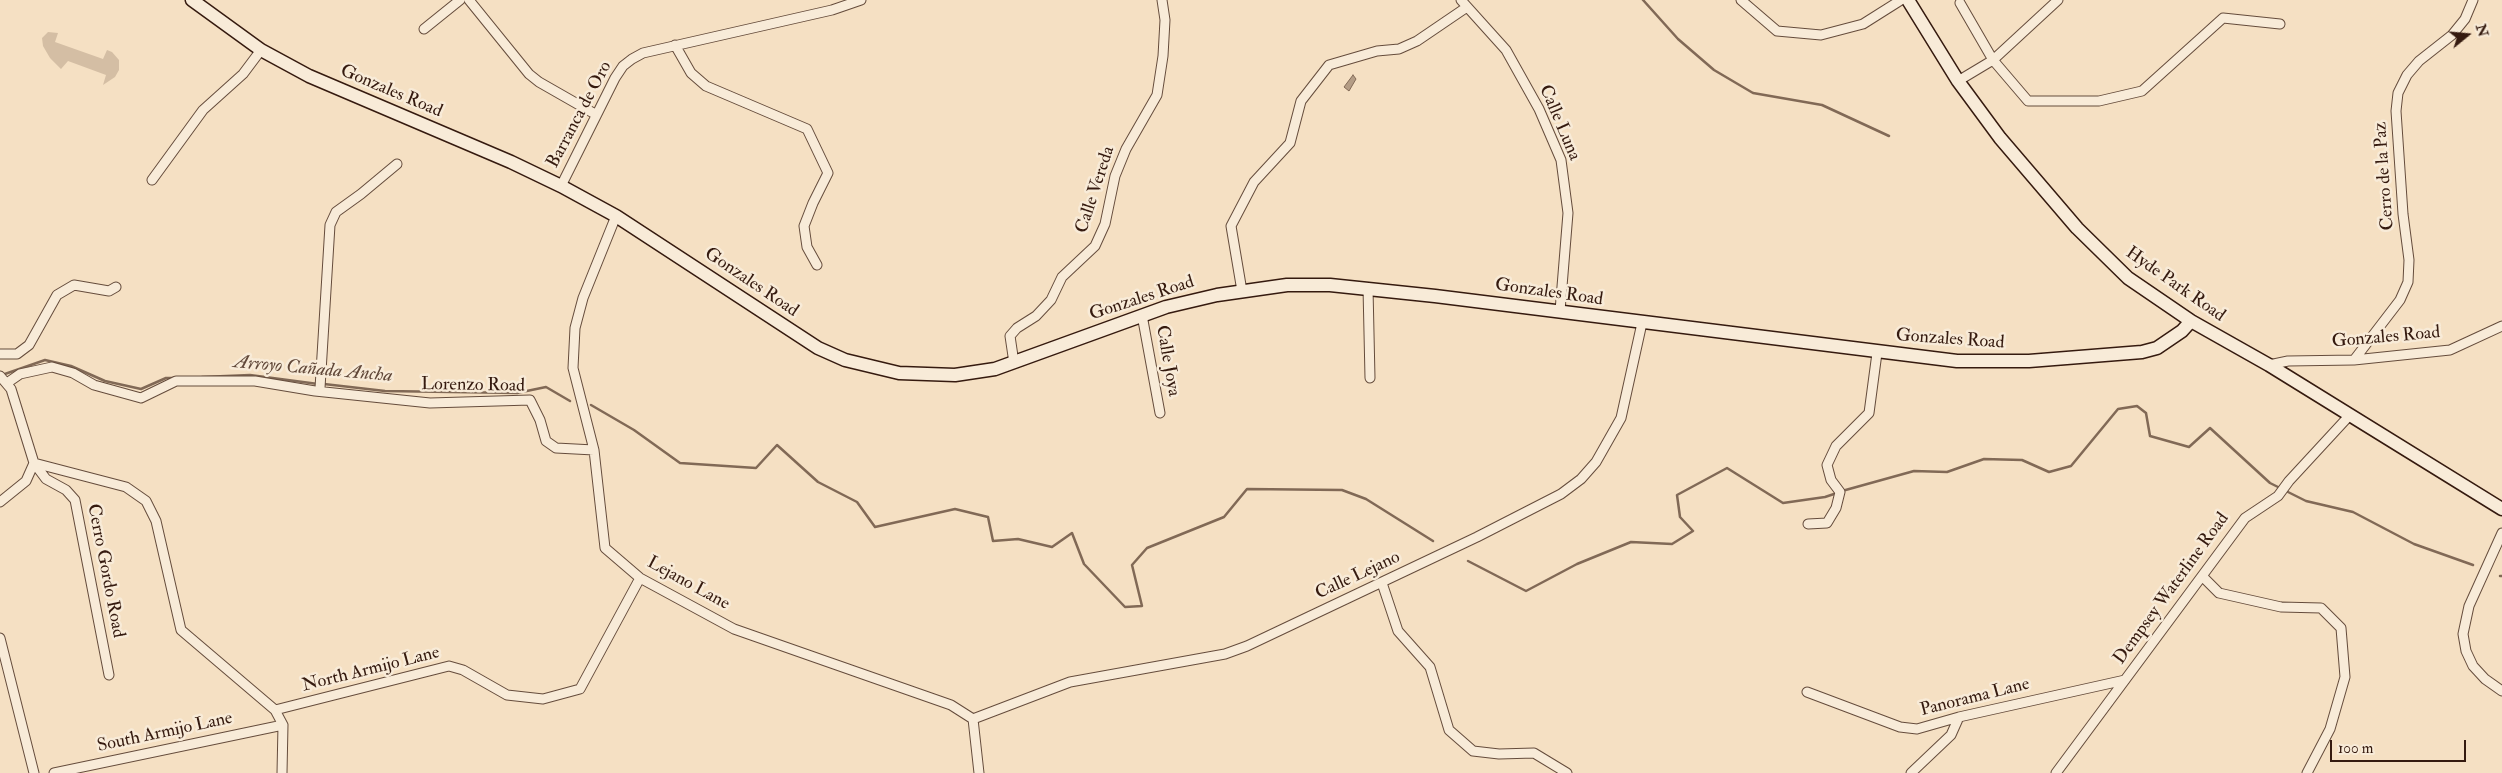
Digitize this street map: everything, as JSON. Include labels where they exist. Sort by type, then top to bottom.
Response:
[{"type":"street","name":"Gonzales Road","points":[[192,0],[261,50],[308,76],[561,186],[616,216],[818,348],[845,360],[899,373],[935,375],[975,373],[1014,363],[1142,315],[1192,300],[1287,285],[1330,285],[1368,288],[1958,361],[1993,362],[2142,352],[2157,348],[2182,331],[2191,321]]},
{"type":"street","points":[[424,29],[460,0]]},
{"type":"street","points":[[469,0],[529,74],[595,114]]},
{"type":"street","name":"Barranca de Oro","points":[[561,186],[595,114],[623,66],[643,53],[832,10],[861,0]]},
{"type":"street","name":"Calle Vereda","points":[[1014,363],[1010,336],[1017,328],[1036,316],[1051,300],[1062,278],[1095,246],[1105,224],[1115,176],[1126,149],[1157,95],[1166,20],[1162,0]]},
{"type":"street","points":[[1741,0],[1777,31],[1821,35],[1863,24],[1901,0]]},
{"type":"street","name":"Hyde Park Road","points":[[1908,0],[1958,81],[2000,138],[2077,228],[2128,278],[2191,321],[2268,365],[2502,509]]},
{"type":"street","points":[[1958,81],[1993,60],[2058,0]]},
{"type":"street","name":"Cerro de la Paz","points":[[2354,360],[2400,300],[2408,282],[2409,260],[2402,214],[2396,111],[2398,93],[2408,75],[2419,61],[2452,35],[2466,19],[2473,0]]},
{"type":"street","points":[[1960,3],[1993,60],[2028,101],[2099,100],[2142,91],[2223,18],[2280,24]]},
{"type":"street","points":[[1242,291],[1231,226],[1254,182],[1290,143],[1301,101],[1329,65],[1377,51],[1399,49],[1417,41],[1464,4]]},
{"type":"street","name":"Calle Luna","points":[[1464,4],[1506,50],[1539,109],[1561,160],[1568,214],[1560,311]]},
{"type":"street","points":[[675,45],[691,73],[706,86],[807,129],[828,174],[804,226],[806,247],[817,265]]},
{"type":"street","points":[[152,180],[203,110],[244,74],[261,50]]},
{"type":"street","points":[[320,384],[330,225],[336,212],[397,164]]},
{"type":"street","name":"Lejano Lane","points":[[616,216],[586,288],[575,328],[573,368],[594,450],[605,548],[640,578],[734,629],[952,705],[973,719]]},
{"type":"street","points":[[0,354],[17,354],[29,345],[57,295],[74,285],[108,291],[116,287]]},
{"type":"street","points":[[1368,288],[1370,378]]},
{"type":"street","name":"Calle Joya","points":[[1142,315],[1160,413]]},
{"type":"street","name":"Calle Lejano","points":[[973,719],[1070,682],[1225,654],[1278,632],[1382,583],[1550,500],[1581,479],[1596,462],[1622,418],[1642,323]]},
{"type":"street","name":"Gonzales Road","points":[[2268,365],[2288,361],[2354,360],[2450,350],[2502,326]]},
{"type":"street","points":[[1808,524],[1827,523],[1836,508],[1840,492],[1830,480],[1827,465],[1836,446],[1869,413],[1877,352]]},
{"type":"street","name":"Lorenzo Road","points":[[7,383],[20,374],[52,367],[73,372],[94,385],[141,398],[176,381],[255,381],[315,391],[430,403],[530,400],[540,420],[546,441],[556,448],[594,450]]},
{"type":"street","name":"Cerro Gordo Road","points":[[0,376],[7,383],[16,403],[23,432],[34,463],[46,479],[66,490],[75,500],[109,674]]},
{"type":"street","name":"Dempsey Waterline Road","points":[[2056,773],[2245,518],[2278,496],[2289,481],[2349,416]]},
{"type":"street","points":[[0,502],[26,481],[34,463]]},
{"type":"street","name":"Cerro Gordo Road","points":[[34,463],[126,487],[146,501],[156,521],[181,630],[275,710],[283,725],[282,773]]},
{"type":"street","points":[[2502,533],[2469,606],[2463,634],[2466,651],[2473,666],[2485,679],[2502,691]]},
{"type":"street","points":[[2202,576],[2219,593],[2281,607],[2321,608],[2342,628],[2345,677],[2330,729],[2307,773]]},
{"type":"street","name":"North Armijo Lane","points":[[275,710],[449,666],[463,670],[506,695],[543,699],[580,690],[640,578]]},
{"type":"street","points":[[1382,583],[1398,631],[1430,667],[1449,730],[1472,751],[1499,754],[1534,754],[1566,773]]},
{"type":"street","points":[[0,638],[34,773]]},
{"type":"street","name":"Panorama Lane","points":[[1807,692],[1900,727],[1917,729],[1960,717],[2125,680]]},
{"type":"street","points":[[1911,773],[1951,735],[1960,717]]},
{"type":"street","points":[[973,719],[979,773]]},
{"type":"street","name":"South Armijo Lane","points":[[54,773],[283,725]]},
{"type":"shaded area","points":[[48,32],[58,33],[55,42],[103,59],[107,50],[112,52],[119,60],[119,70],[115,77],[103,85],[106,75],[68,61],[61,69],[50,58],[43,46],[42,38]]},
{"type":"shaded area","points":[[1353,75],[1356,79],[1349,91],[1344,87]]},
{"type":"waterway","points":[[1643,0],[1678,39],[1714,70],[1753,93],[1822,105],[1889,136]]},
{"type":"waterway","name":"Arroyo Cañada Ancha","points":[[2,375],[45,360],[71,366],[105,381],[141,389],[166,378],[174,378]]},
{"type":"waterway","name":"Arroyo Cañada Ancha","points":[[202,377],[250,375],[318,384]]},
{"type":"waterway","name":"Arroyo Cañada Ancha","points":[[324,384],[385,391],[517,393],[546,387],[570,401]]},
{"type":"waterway","name":"Arroyo Cañada Ancha","points":[[591,405],[634,430],[680,463],[756,468],[777,445],[818,482],[857,502],[875,527],[955,509],[988,517],[993,541],[1018,539],[1052,547],[1072,533],[1084,564],[1125,607],[1142,606],[1132,565],[1147,548],[1224,517],[1247,489],[1342,490],[1366,499],[1433,541]]},
{"type":"waterway","name":"Arroyo Cañada Ancha","points":[[1842,491],[1914,471],[1947,472],[1984,459],[2022,460],[2049,472],[2071,466],[2118,409],[2137,406],[2146,413],[2150,436],[2189,447],[2210,428],[2270,483],[2306,501],[2353,512],[2414,544],[2473,565]]},
{"type":"waterway","name":"Arroyo Cañada Ancha","points":[[1468,561],[1526,591],[1577,564],[1631,542],[1672,544],[1693,531],[1680,517],[1677,495],[1727,468],[1783,503],[1825,497],[1837,493]]}]
